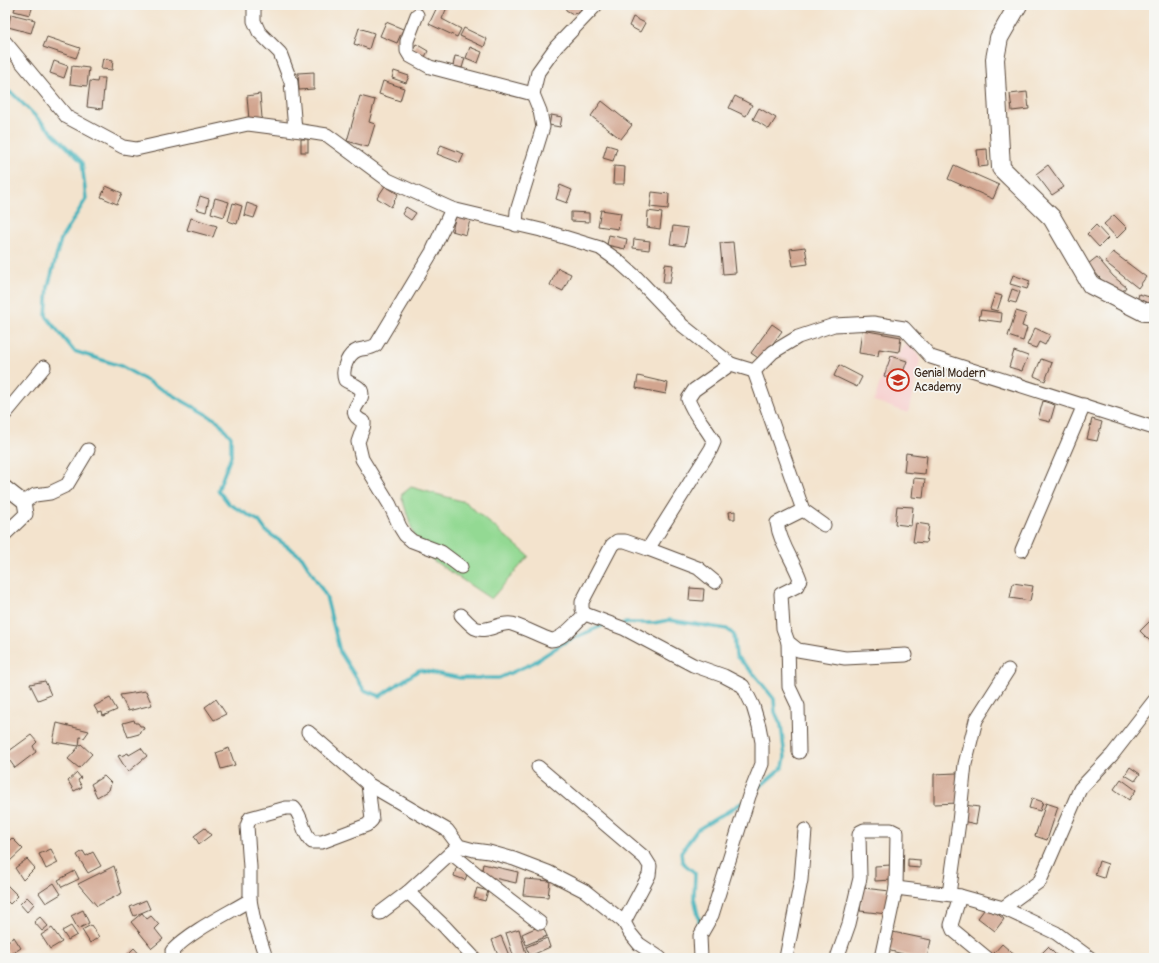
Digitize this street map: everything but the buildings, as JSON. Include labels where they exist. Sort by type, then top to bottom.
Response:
[{"type":"street","points":[[254,5],[254,21],[259,32],[280,53],[291,82],[295,130]]},
{"type":"street","points":[[516,225],[517,211],[543,127],[540,111],[532,94],[538,72],[556,47],[596,5]]},
{"type":"street","points":[[1018,5],[999,38],[995,59],[1001,168],[1052,218],[1091,285],[1144,312],[1154,312]]},
{"type":"street","points":[[417,15],[407,41],[407,51],[410,56],[430,67],[532,94]]},
{"type":"street","points":[[5,42],[67,117],[123,146],[136,149],[248,124],[327,135],[388,180],[452,209],[541,230],[600,248],[618,260],[682,325],[731,364],[754,371]]},
{"type":"street","points":[[452,209],[432,252],[376,345],[372,349],[356,351],[347,361],[344,368],[344,376],[345,380],[360,388],[362,391],[362,395],[354,409],[356,417],[364,422],[358,442],[362,459],[390,505],[400,527],[405,535],[412,541],[441,552],[460,567]]},
{"type":"street","points":[[754,371],[773,352],[798,336],[834,325],[873,323],[904,328],[931,357],[1154,428]]},
{"type":"street","points":[[648,549],[714,442],[691,408],[688,398],[694,390],[731,364]]},
{"type":"street","points":[[5,414],[44,367]]},
{"type":"street","points":[[754,371],[803,510],[824,525]]},
{"type":"street","points":[[1022,550],[1084,405]]},
{"type":"street","points":[[24,502],[35,495],[50,493],[67,485],[88,450]]},
{"type":"street","points":[[5,488],[24,502],[26,514],[5,534]]},
{"type":"street","points":[[799,752],[798,706],[789,687],[788,642],[783,628],[781,594],[797,586],[800,579],[778,529],[778,523],[803,510]]},
{"type":"street","points":[[701,958],[700,936],[712,915],[747,802],[762,764],[762,742],[755,713],[743,686],[724,676],[693,665],[625,629],[605,620],[585,614],[582,609],[582,602],[612,545],[617,541],[625,541],[698,568],[715,582]]},
{"type":"street","points":[[461,615],[476,628],[487,629],[501,624],[512,624],[550,640],[556,640],[585,614]]},
{"type":"street","points":[[788,642],[798,650],[845,658],[906,655]]},
{"type":"street","points":[[987,958],[953,930],[951,924],[965,764],[976,720],[1008,670]]},
{"type":"street","points":[[1003,908],[1040,881],[1080,789],[1112,755],[1154,701]]},
{"type":"street","points":[[308,732],[368,784],[447,830],[455,849],[484,880],[540,923]]},
{"type":"street","points":[[538,768],[644,858],[650,866],[649,875],[624,922]]},
{"type":"street","points":[[266,958],[254,921],[250,900],[250,867],[247,826],[250,818],[286,808],[294,808],[299,814],[306,836],[312,842],[322,842],[367,825],[372,820],[368,784]]},
{"type":"street","points":[[786,958],[801,880],[805,830]]},
{"type":"street","points":[[837,958],[849,924],[860,878],[860,832],[864,830],[891,830],[898,833],[896,888],[881,958]]},
{"type":"street","points":[[380,913],[408,892],[455,849],[489,852],[514,859],[548,872],[585,891],[624,922],[640,944],[660,958]]},
{"type":"street","points":[[896,888],[954,895],[1003,908],[1056,932],[1090,958]]},
{"type":"street","points":[[408,892],[444,926],[474,958]]},
{"type":"street","points":[[173,958],[172,951],[177,945],[250,900]]},
{"type":"shaded area","name":"Genial Modern Academy","points":[[908,338],[914,346],[920,360],[908,413],[874,401],[889,355],[898,356]]},
{"type":"green space","points":[[411,487],[465,502],[529,556],[491,599],[419,551],[401,495]]},
{"type":"waterway","points":[[5,89],[14,95],[82,162],[86,199],[61,239],[48,287],[46,316],[74,351],[121,366],[218,421],[231,437],[231,456],[218,490],[229,504],[259,521],[266,531],[302,557],[326,596],[340,652],[364,690],[380,696],[419,670],[460,678],[499,678],[533,663],[565,642],[604,625]]},
{"type":"waterway","points":[[624,623],[654,623],[669,620],[727,629],[734,635],[736,656],[755,675],[774,699],[775,712],[781,725],[785,757],[783,767],[756,790]]},
{"type":"waterway","points":[[699,928],[699,920],[694,897],[695,873],[682,862],[681,852],[697,830],[743,802]]},
{"type":"place","name":"Genial Modern Academy","points":[[898,380]]}]
